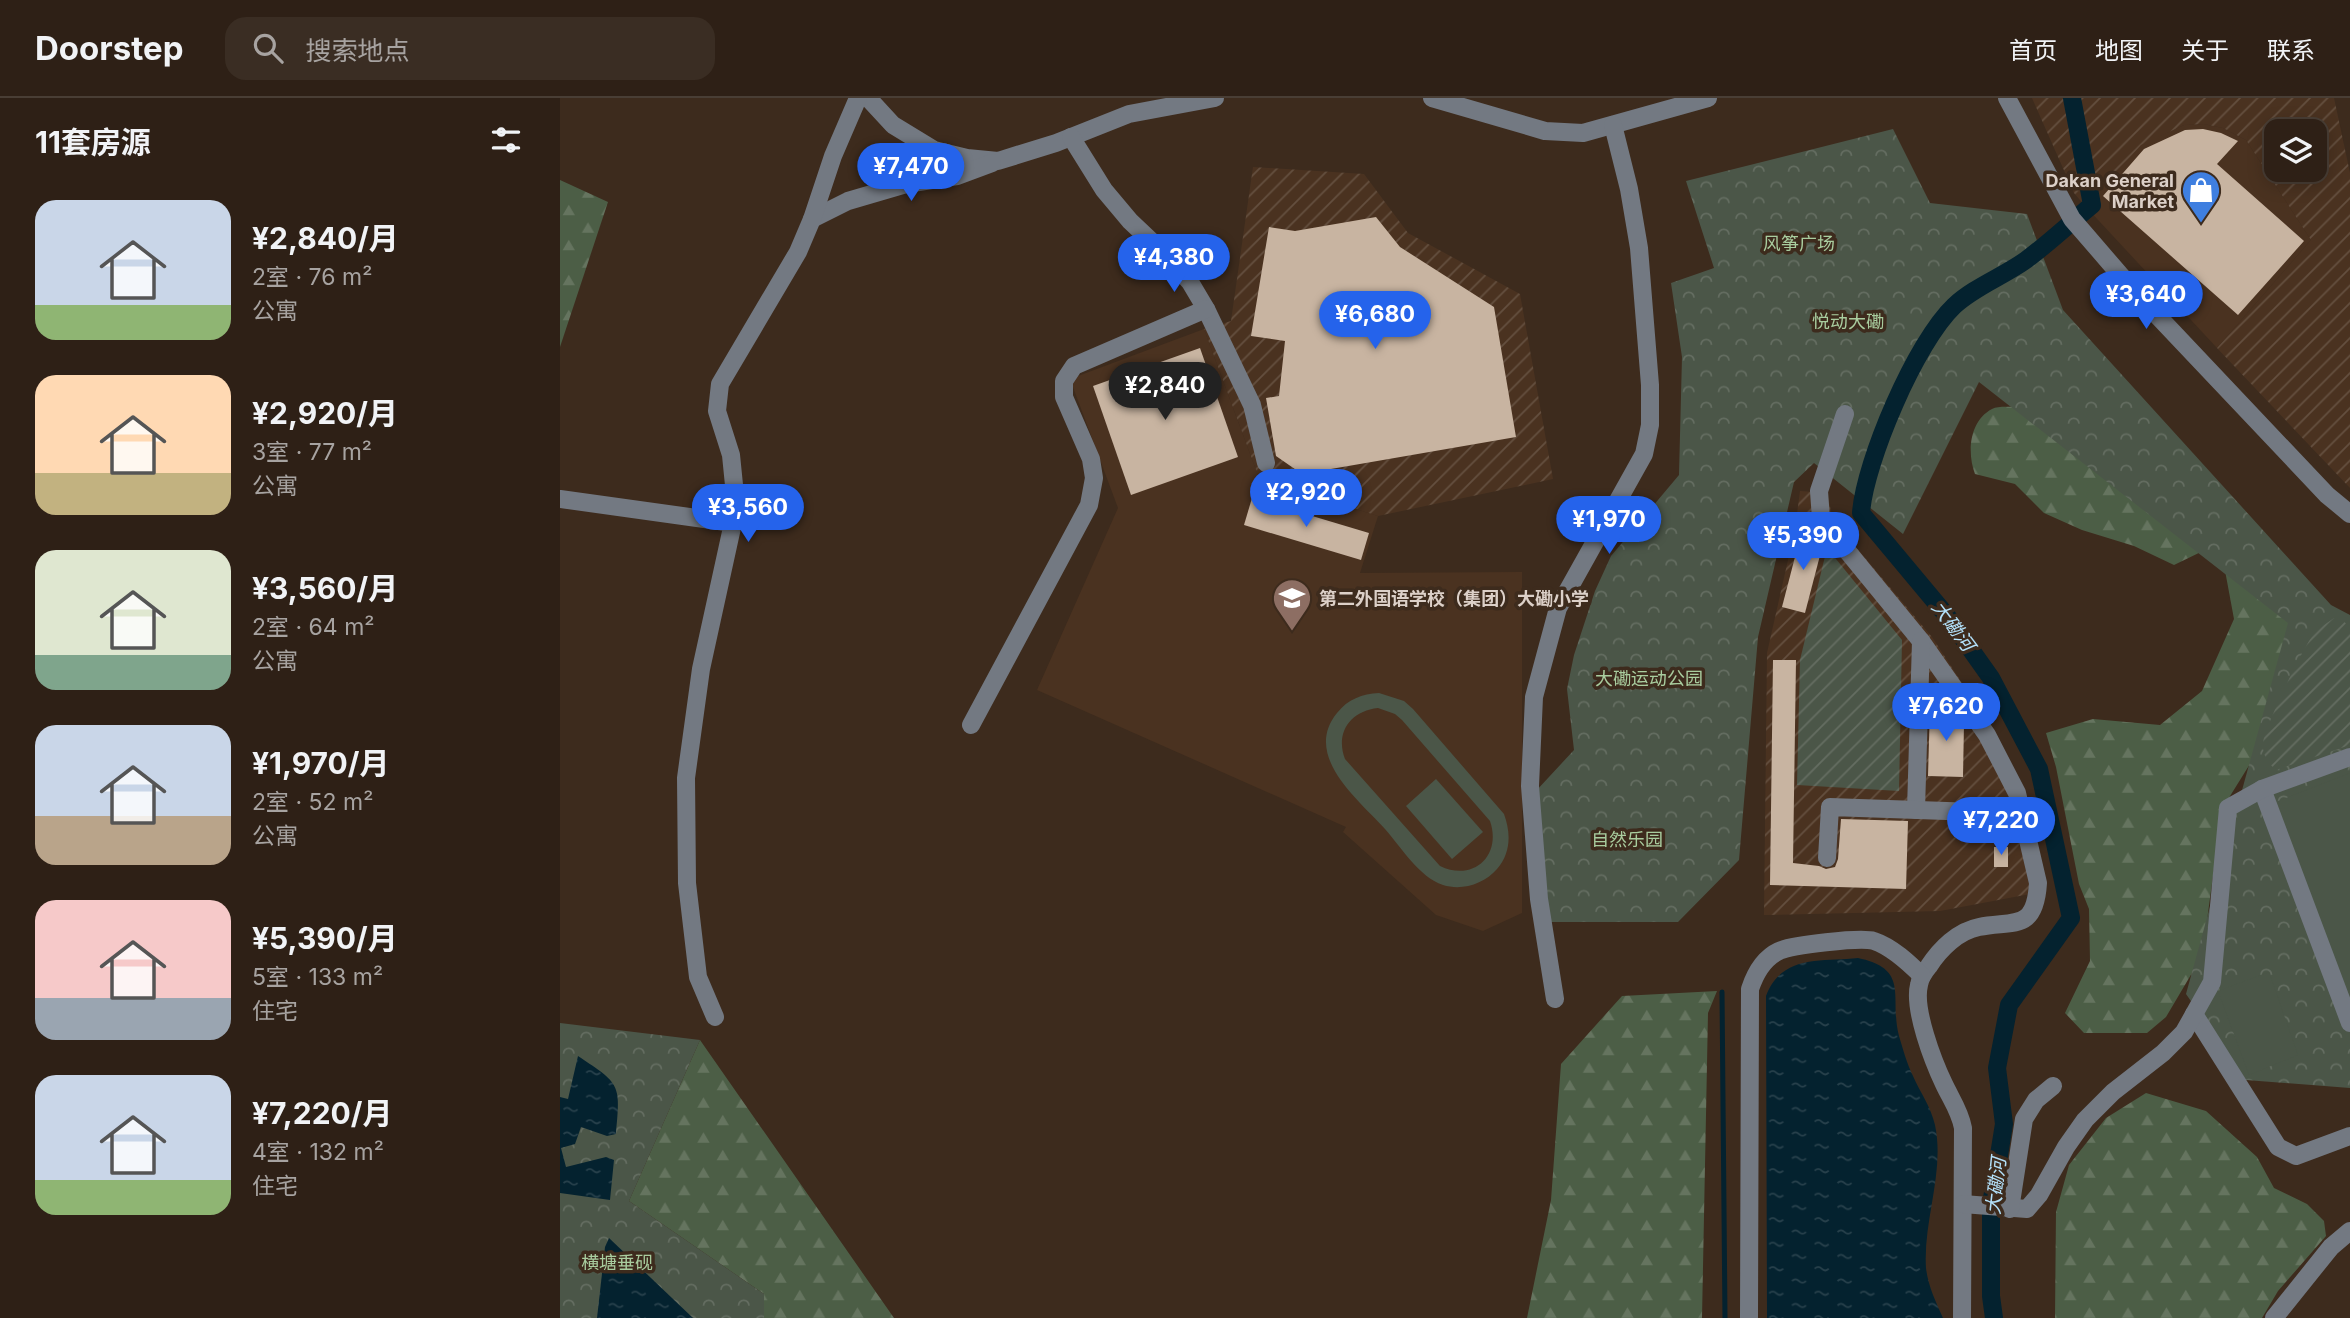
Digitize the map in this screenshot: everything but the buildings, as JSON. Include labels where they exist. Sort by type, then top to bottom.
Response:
[{"type":"street","points":[[715,1017],[698,977],[687,883],[686,778],[701,669],[733,523],[735,495],[731,455],[716,411],[720,384],[798,252],[833,156],[858,98]]},
{"type":"street","points":[[868,98],[893,125],[934,150],[967,158],[998,161]]},
{"type":"street","points":[[812,219],[848,201],[906,184],[957,176],[1129,114],[1215,98]]},
{"type":"street","points":[[1432,98],[1545,131],[1583,132],[1708,98]]},
{"type":"street","points":[[2007,98],[2072,219],[2135,292],[2327,495],[2350,514]]},
{"type":"street","points":[[1555,999],[1539,899],[1530,786],[1534,697],[1558,608],[1644,454],[1650,425],[1650,384],[1639,248],[1629,189],[1613,125]]},
{"type":"street","points":[[1071,137],[1104,190],[1130,221],[1167,256],[1189,282],[1206,309],[1252,405],[1266,463]]},
{"type":"street","points":[[971,725],[1089,505],[1094,478],[1091,459],[1064,397],[1064,381],[1074,366],[1206,309]]},
{"type":"street","points":[[1845,414],[1819,491],[1821,519],[1921,641],[1973,712],[2017,793],[2038,883],[2037,898],[2027,917],[2018,923],[1979,927],[1963,933],[1944,947],[1922,976],[1918,987],[1919,1011],[1936,1066],[1960,1113],[1963,1128],[1962,1318]]},
{"type":"street","points":[[560,499],[733,523]]},
{"type":"street","points":[[1916,810],[1921,641]]},
{"type":"street","points":[[1963,1205],[2027,1209],[2039,1195],[2085,1120],[2113,1092],[2163,1053],[2184,1032],[2212,982],[2214,972],[2228,808],[2262,789],[2350,757]]},
{"type":"street","points":[[2262,789],[2350,1023]]},
{"type":"street","points":[[1827,858],[1830,807],[2006,813]]},
{"type":"street","points":[[1749,1318],[1750,1002],[1753,981],[1765,962],[1777,951],[1864,939],[1888,947],[1922,976]]},
{"type":"street","points":[[2194,1014],[2278,1147],[2296,1156],[2350,1136]]},
{"type":"street","points":[[2010,1209],[2024,1119],[2036,1100],[2053,1086]]},
{"type":"street","points":[[2274,1318],[2331,1247],[2350,1231]]},
{"type":"shaded area","points":[[2032,98],[2334,98],[2350,173],[2350,488],[2217,348],[2311,240],[2273,182],[2327,182],[2327,119],[2264,119],[2264,168],[2246,140],[2223,128],[2204,124],[2184,125],[2141,145],[2086,207],[2074,193]]},
{"type":"shaded area","name":"Dakan General Market","points":[[2204,124],[2223,128],[2246,140],[2264,168],[2264,182],[2273,182],[2311,240],[2217,348],[2086,207],[2141,144],[2184,125]]},
{"type":"shaded area","points":[[1253,167],[1364,174],[1408,233],[1520,294],[1553,479],[1378,516],[1259,478],[1204,329],[1231,321]]},
{"type":"shaded area","name":"第二外国语学校（集团）大磡小学","points":[[1204,329],[1259,478],[1378,516],[1360,573],[1522,572],[1522,913],[1483,931],[1436,915],[1343,832],[1346,827],[1037,690],[1118,508],[1070,379]]},
{"type":"shaded area","points":[[1800,491],[1827,493],[1833,520],[1932,637],[1998,738],[2041,861],[2046,891],[1940,911],[1764,915],[1767,653],[1795,529]]},
{"type":"green space","name":"悦动大磡","points":[[1893,129],[1930,203],[2027,214],[2063,310],[2331,605],[2350,615],[2350,1088],[2246,1080],[2186,994],[2288,623],[1979,382],[1903,534],[1814,463],[1794,482],[1758,637],[1739,860],[1678,922],[1546,922],[1536,791],[1574,750],[1567,689],[1574,655],[1595,591],[1611,556],[1679,475],[1682,357],[1671,283],[1714,268],[1686,181]]},
{"type":"green space","points":[[560,180],[608,202],[560,347]]},
{"type":"green space","points":[[2015,407],[2307,595],[2263,743],[2222,809],[2203,950],[2166,1017],[2147,1033],[2084,1033],[2065,1013],[2090,961],[2089,909],[2079,884],[2056,767],[2046,733],[2093,719],[2160,725],[2202,691],[2234,619],[2224,565],[2207,549],[2174,565],[2134,546],[2082,530],[2044,513],[2015,484],[1975,474],[1971,457],[1974,429],[1984,414],[1992,409]]},
{"type":"green space","points":[[1827,548],[1902,640],[1899,791],[1797,785],[1800,660]]},
{"type":"green space","points":[[2334,618],[2342,620],[2350,627],[2350,745],[2276,770],[2270,765],[2263,751],[2265,734],[2311,638],[2318,629]]},
{"type":"green space","points":[[1379,693],[1404,701],[1413,709],[1504,814],[1509,836],[1507,850],[1502,863],[1486,879],[1465,887],[1450,887],[1434,881],[1411,861],[1338,776],[1326,745],[1328,729],[1346,704],[1361,696]],"holes":[[[1378,708],[1395,714],[1490,821],[1492,845],[1482,863],[1473,868],[1463,871],[1440,866],[1345,759],[1342,740],[1347,725],[1353,719],[1368,710]]]},
{"type":"green space","points":[[2350,773],[2350,1007],[2273,803]]},
{"type":"green space","points":[[1436,779],[1483,832],[1452,859],[1406,806]]},
{"type":"green space","points":[[2269,972],[2298,1055],[2249,1075],[2218,991]]},
{"type":"green space","points":[[1717,991],[1708,1013],[1702,1318],[1527,1318],[1551,1200],[1561,1064],[1622,996]]},
{"type":"green space","name":"横塘垂砚","points":[[560,1023],[700,1040],[629,1201],[764,1294],[764,1318],[560,1318]]},
{"type":"green space","points":[[700,1040],[894,1318],[764,1318],[764,1294],[629,1201]]},
{"type":"green space","points":[[2146,1093],[2206,1111],[2257,1157],[2274,1188],[2307,1204],[2324,1221],[2326,1236],[2278,1291],[2262,1318],[2055,1318],[2056,1212],[2069,1165],[2106,1118]]},
{"type":"water","points":[[1858,958],[1875,963],[1892,977],[1899,1036],[1909,1067],[1935,1125],[1936,1178],[1926,1268],[1930,1288],[1943,1318],[1767,1318],[1766,996],[1773,982],[1792,967],[1817,961]]},
{"type":"water","points":[[578,1056],[615,1086],[618,1104],[616,1134],[607,1136],[581,1127],[575,1144],[561,1148],[566,1167],[606,1157],[614,1160],[610,1200],[560,1193],[560,1097],[568,1099]]},
{"type":"water","points":[[609,1238],[693,1318],[597,1318],[605,1247]]},
{"type":"waterway","name":"大磡河","points":[[1994,1318],[1991,1296],[1991,1205],[2004,1124],[1997,1068],[2009,1005],[2071,918],[2039,769],[1991,678],[1947,616],[1861,513],[1882,434],[1909,374],[1939,323],[1962,299],[2026,260],[2092,205],[2072,98]]},
{"type":"waterway","points":[[1722,992],[1725,1318]]},
{"type":"place","name":"Dakan General Market","points":[[2201,224]]},
{"type":"place","name":"第二外国语学校（集团）大磡小学","points":[[1292,632]]},
{"type":"park label","name":"风筝广场","points":[[1799,243]]},
{"type":"park label","name":"大磡运动公园","points":[[1649,678]]},
{"type":"park label","name":"自然乐园","points":[[1627,839]]}]
